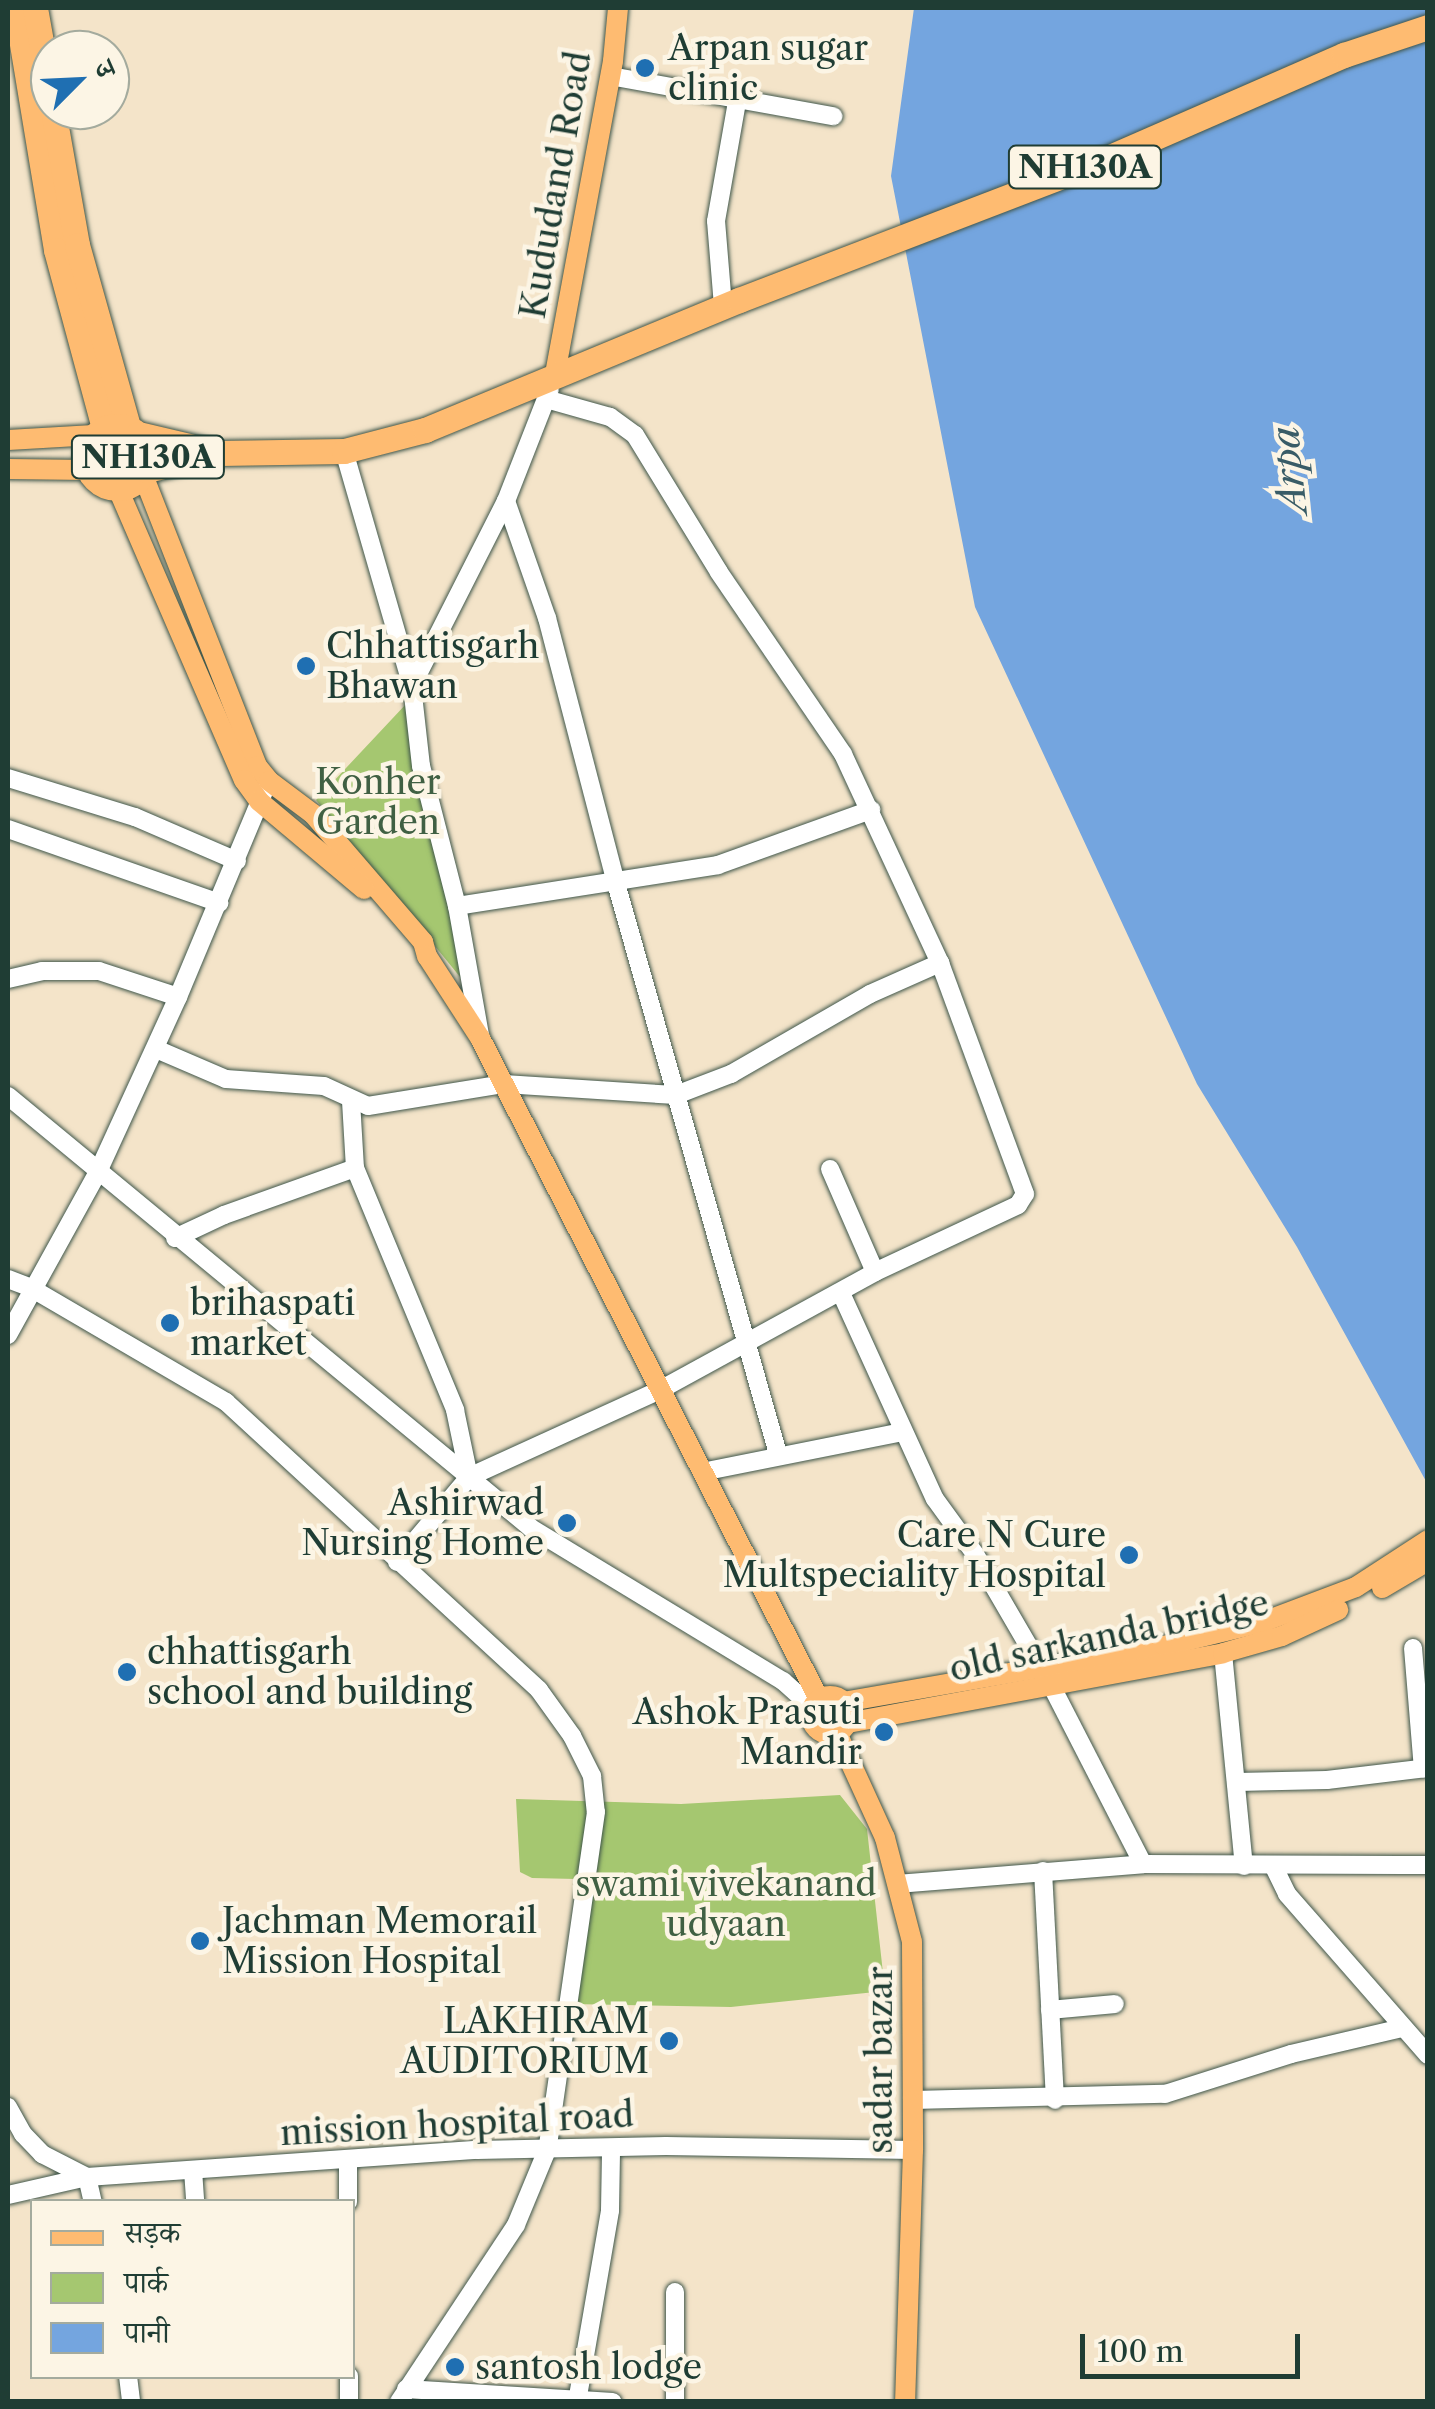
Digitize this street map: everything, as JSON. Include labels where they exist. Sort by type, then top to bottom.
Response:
[{"type":"highway","name":"NH130A","points":[[16,8],[56,250],[116,431],[148,456],[144,473]]},
{"type":"highway","name":"NH130A","points":[[116,431],[86,458],[95,480],[118,489],[144,473],[220,454],[344,452],[425,430],[551,387],[731,303],[1094,164],[1344,55],[1428,27]]},
{"type":"highway","name":"NH130A","points":[[57,130],[116,431]]},
{"type":"highway","name":"NH130A","points":[[116,431],[220,454]]},
{"type":"main road","name":"Kududand Road","points":[[551,387],[610,76],[618,8]]},
{"type":"main road","points":[[8,440],[116,431]]},
{"type":"main road","points":[[8,469],[88,470]]},
{"type":"main road","points":[[144,473],[244,736],[268,781],[313,814],[351,855],[423,942],[427,956]]},
{"type":"main road","points":[[118,489],[229,754],[259,801],[354,878],[427,956],[480,1038],[702,1472],[815,1703],[816,1729],[842,1728],[844,1702]]},
{"type":"main road","points":[[815,1703],[830,1696],[844,1702],[1044,1675],[1312,1607],[1382,1574],[1428,1540]]},
{"type":"main road","name":"old sarkanda bridge","points":[[842,1728],[1044,1675],[1223,1653],[1282,1636],[1367,1596],[1428,1561]]},
{"type":"main road","name":"sadar bazar","points":[[842,1728],[885,1838],[912,1942],[912,2150],[905,2402]]},
{"type":"street","points":[[610,76],[833,116]]},
{"type":"street","points":[[731,303],[715,247],[738,96]]},
{"type":"street","points":[[398,1562],[468,1477],[658,1391],[875,1272],[1018,1205],[1025,1194],[940,963],[843,754],[720,572],[646,448],[610,416],[551,387],[506,501],[412,686]]},
{"type":"street","points":[[344,452],[412,686],[421,766],[457,906],[480,1038]]},
{"type":"street","points":[[506,501],[547,618],[616,882],[778,1454]]},
{"type":"street","points":[[8,778],[135,816],[238,861]]},
{"type":"street","points":[[8,1335],[98,1174],[238,861],[268,781]]},
{"type":"street","points":[[457,906],[718,865],[870,810]]},
{"type":"street","points":[[8,829],[219,903]]},
{"type":"street","points":[[156,1049],[226,1080],[324,1086],[351,1101],[378,1106],[504,1084],[676,1095],[732,1074],[870,994],[940,963]]},
{"type":"street","points":[[8,979],[42,970],[100,971],[178,997]]},
{"type":"street","points":[[8,1096],[175,1238],[532,1528],[815,1703]]},
{"type":"street","points":[[351,1101],[356,1168],[455,1410],[468,1477]]},
{"type":"street","points":[[175,1238],[224,1215],[356,1168]]},
{"type":"street","points":[[830,1168],[875,1272]]},
{"type":"street","points":[[8,1279],[31,1288],[218,1396],[538,1690],[572,1736],[594,1785],[596,1812],[547,2150],[516,2226],[402,2395]]},
{"type":"street","points":[[842,1293],[935,1500],[975,1554],[1044,1675],[1143,1864]]},
{"type":"street","points":[[702,1472],[902,1432]]},
{"type":"street","points":[[1237,1782],[1327,1780],[1426,1769],[1413,1648]]},
{"type":"street","points":[[1223,1653],[1244,1866]]},
{"type":"street","points":[[897,1884],[1143,1864],[1428,1865]]},
{"type":"street","points":[[1273,1865],[1287,1894],[1428,2055]]},
{"type":"street","points":[[1043,1871],[1055,2100]]},
{"type":"street","points":[[1050,2010],[1115,2004]]},
{"type":"street","points":[[912,2100],[1055,2100],[1186,2090],[1292,2054],[1402,2028]]},
{"type":"street","points":[[8,2107],[22,2134],[42,2154],[87,2177],[92,2199]]},
{"type":"street","name":"mission hospital road","points":[[8,2195],[87,2177],[477,2150],[666,2146],[912,2150]]},
{"type":"street","points":[[577,2401],[610,2210],[611,2150]]},
{"type":"street","points":[[348,2161],[348,2199]]},
{"type":"street","points":[[193,2170],[196,2199]]},
{"type":"street","points":[[674,2402],[675,2292]]},
{"type":"street","points":[[402,2395],[613,2402]]},
{"type":"green space","name":"Konher Garden","points":[[407,703],[426,811],[465,983],[316,800]]},
{"type":"green space","name":"swami vivekanand udyaan","points":[[840,1795],[867,1829],[885,1991],[731,2007],[571,2004],[576,1879],[532,1878],[520,1872],[516,1799],[681,1804]]},
{"type":"water","name":"Arpa","points":[[914,8],[1427,8],[1427,1483],[1297,1247],[1197,1084],[975,607],[891,176]]},
{"type":"place","name":"Arpan sugar clinic","points":[[645,68]]},
{"type":"place","name":"Chhattisgarh Bhawan","points":[[306,666]]},
{"type":"place","name":"brihaspati market","points":[[170,1323]]},
{"type":"place","name":"Ashirwad Nursing Home","points":[[567,1523]]},
{"type":"place","name":"Care N Cure Multspeciality Hospital","points":[[1129,1555]]},
{"type":"place","name":"chhattisgarh school and building","points":[[127,1672]]},
{"type":"place","name":"Ashok Prasuti Mandir","points":[[884,1732]]},
{"type":"place","name":"Jachman Memorail Mission Hospital","points":[[200,1941]]},
{"type":"place","name":"LAKHIRAM AUDITORIUM","points":[[669,2041]]},
{"type":"place","name":"santosh lodge","points":[[455,2367]]}]
